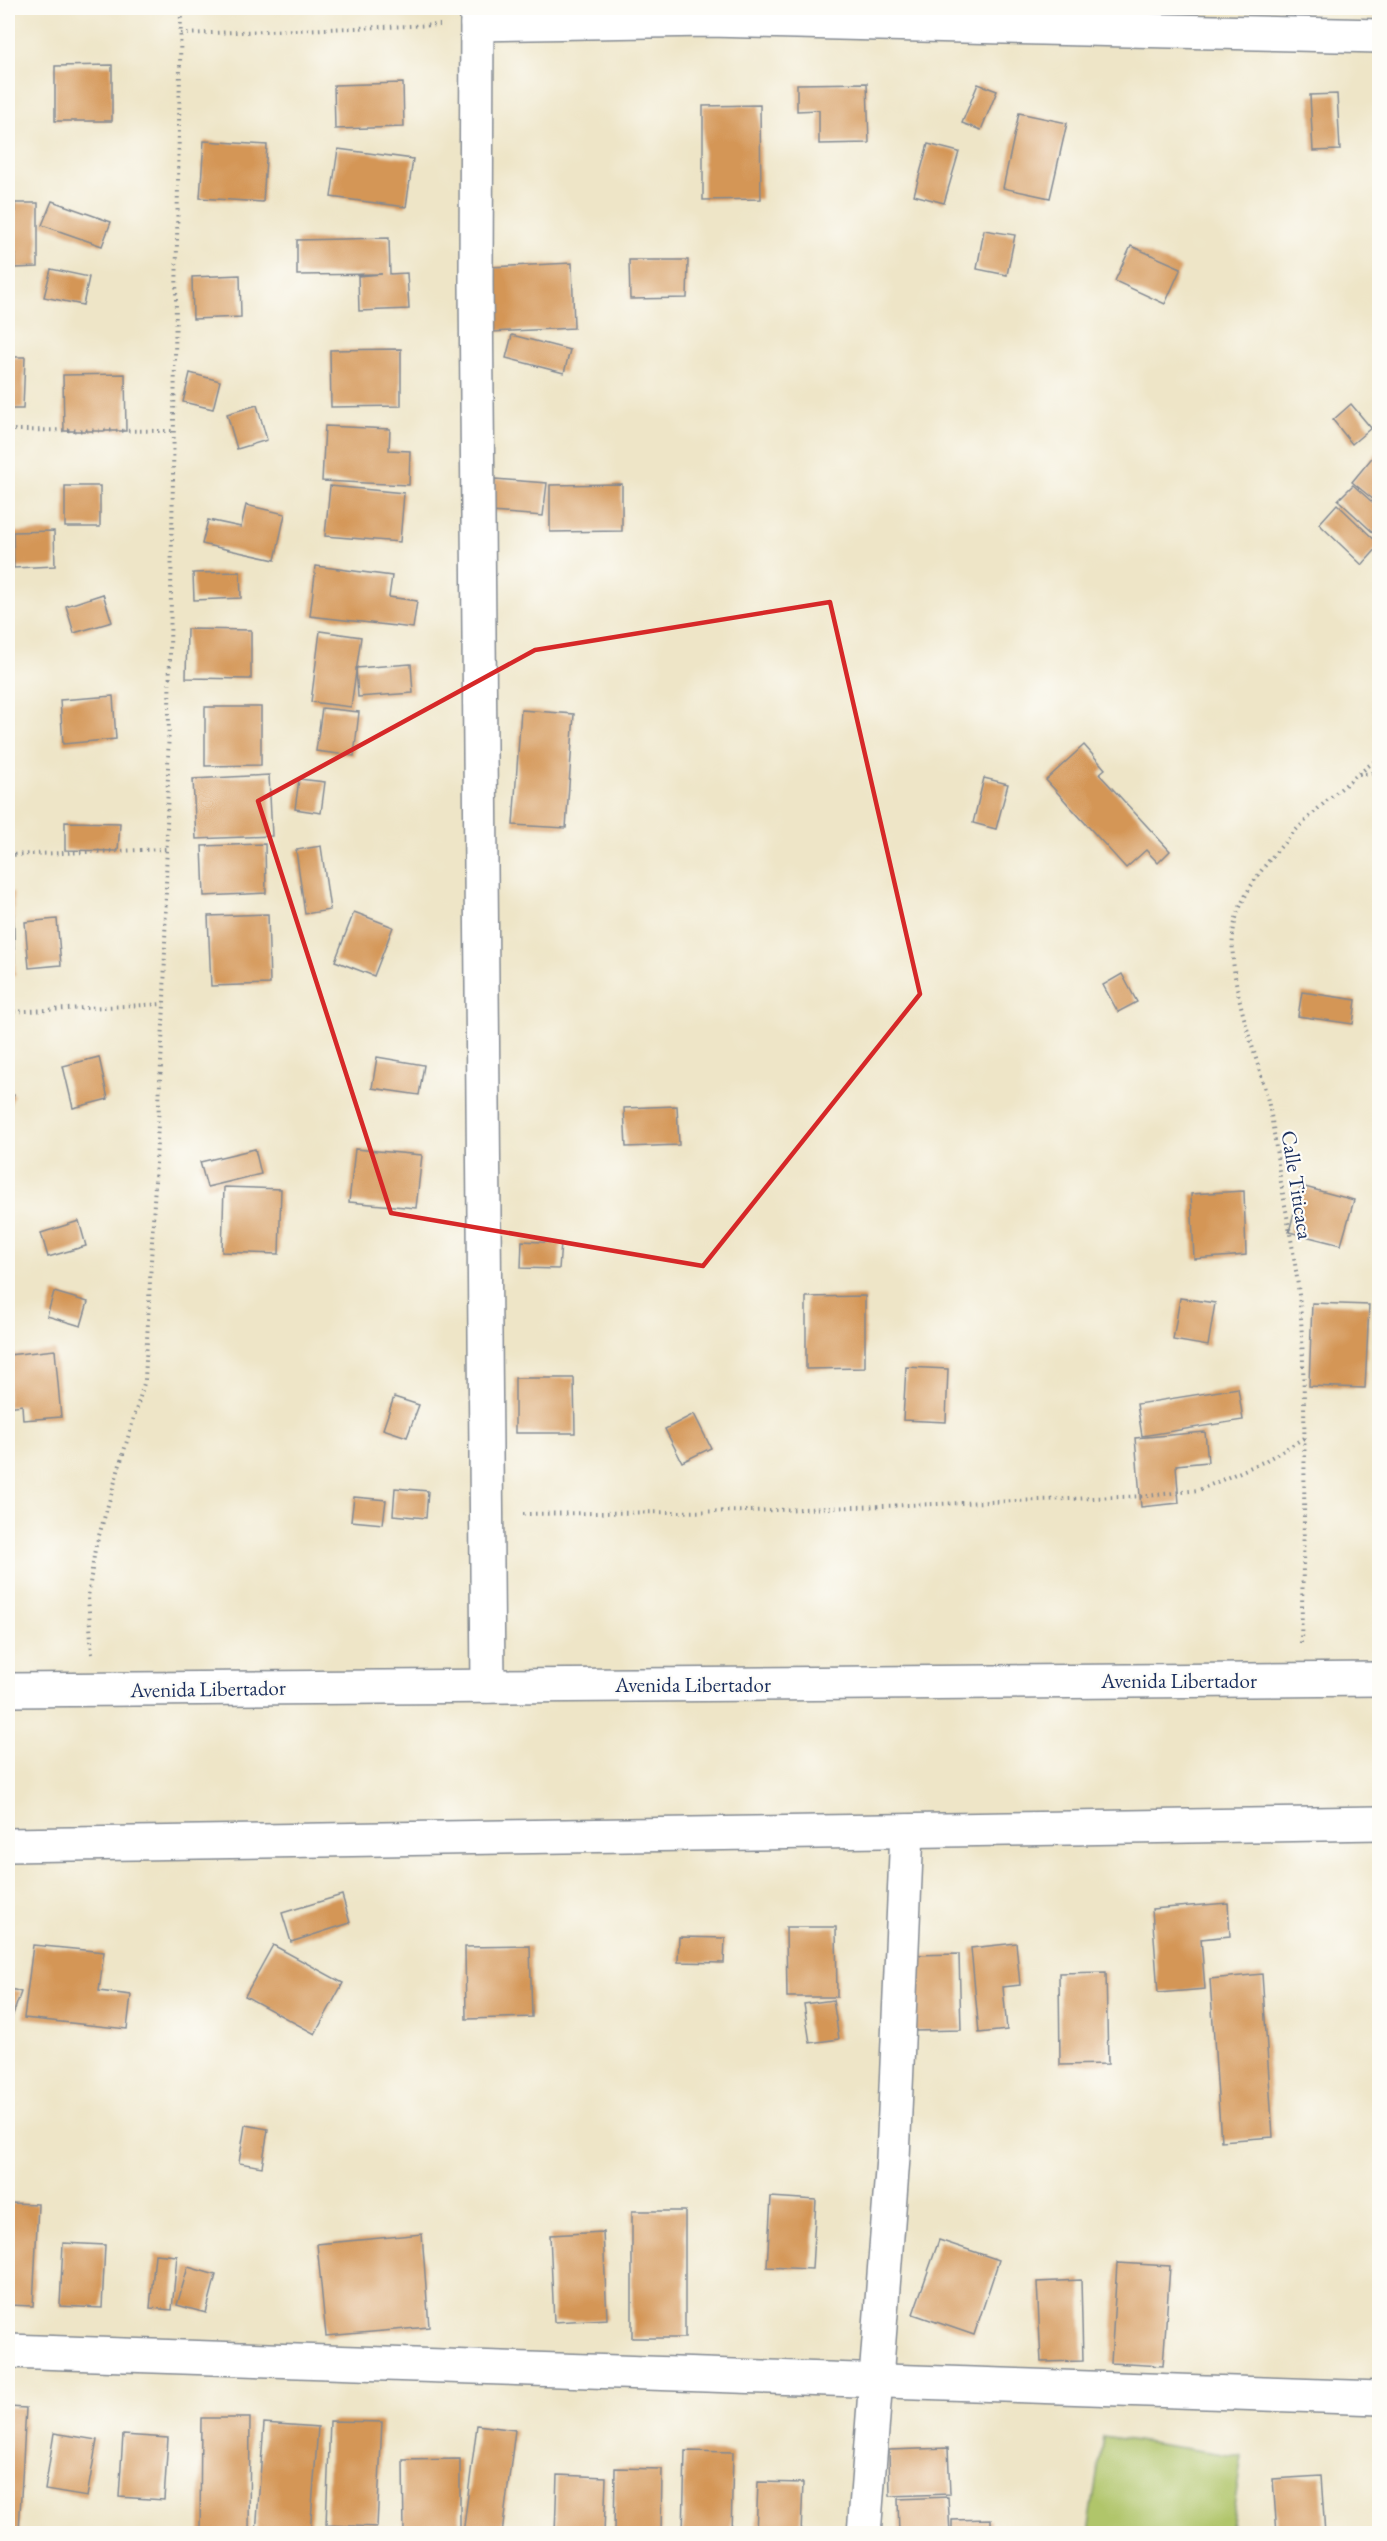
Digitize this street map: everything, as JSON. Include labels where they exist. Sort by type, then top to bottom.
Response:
[{"type":"main road","points":[[488,1686],[476,283],[477,16],[709,14],[1125,19],[1380,36]]},
{"type":"main road","name":"Avenida Libertador","points":[[8,1690],[1380,1679]]},
{"type":"main road","points":[[8,1845],[1380,1823]]},
{"type":"main road","points":[[864,2534],[893,2158],[907,1831]]},
{"type":"main road","points":[[8,2351],[1380,2398]]},
{"type":"path","points":[[94,1690],[88,1597],[95,1549],[146,1380],[164,1004],[181,8]]},
{"type":"path","points":[[181,34],[477,16]]},
{"type":"path","points":[[8,430],[174,431]]},
{"type":"path","name":"Calle Titicaca","points":[[1300,1680],[1304,1438],[1301,1317],[1293,1248],[1268,1102],[1240,1006],[1234,953],[1237,916],[1256,876],[1302,825],[1380,757]]},
{"type":"path","points":[[1358,774],[1380,773]]},
{"type":"path","points":[[8,855],[167,849]]},
{"type":"path","points":[[8,1012],[164,1004]]},
{"type":"path","points":[[486,1514],[750,1511],[1147,1496],[1199,1490],[1265,1461],[1304,1438]]},
{"type":"highlighted area","points":[[830,602],[920,994],[703,1266],[391,1213],[258,801],[535,650]]},
{"type":"green space","points":[[1103,2436],[1242,2457],[1230,2533],[1088,2533]]},
{"type":"building","points":[[949,8],[1005,8],[1005,12],[949,12]]},
{"type":"building","points":[[112,65],[112,121],[55,121],[55,66]]},
{"type":"building","points":[[403,83],[404,127],[335,129],[334,85]]},
{"type":"building","points":[[867,83],[869,143],[819,144],[819,110],[797,111],[797,84]]},
{"type":"building","points":[[978,84],[997,91],[981,130],[962,123]]},
{"type":"building","points":[[1337,94],[1340,150],[1313,151],[1310,95]]},
{"type":"building","points":[[760,105],[761,199],[703,200],[703,106]]},
{"type":"building","points":[[1019,113],[1067,123],[1050,198],[1003,188]]},
{"type":"building","points":[[204,141],[267,145],[263,202],[200,198]]},
{"type":"building","points":[[928,144],[959,152],[944,203],[914,195]]},
{"type":"building","points":[[338,149],[413,159],[406,207],[331,197]]},
{"type":"building","points":[[52,201],[111,222],[102,246],[42,225]]},
{"type":"building","points":[[15,203],[38,203],[38,267],[15,268]]},
{"type":"building","points":[[984,230],[1015,235],[1007,275],[977,269]]},
{"type":"building","points":[[389,238],[390,274],[407,273],[409,309],[359,311],[358,276],[382,274],[297,275],[297,240]]},
{"type":"building","points":[[1131,246],[1181,268],[1165,304],[1115,281]]},
{"type":"building","points":[[629,260],[688,260],[687,298],[630,299]]},
{"type":"building","points":[[572,263],[574,328],[491,332],[489,267]]},
{"type":"building","points":[[51,269],[89,277],[83,305],[44,297]]},
{"type":"building","points":[[240,275],[241,317],[193,319],[192,277]]},
{"type":"building","points":[[512,335],[570,350],[564,373],[506,358]]},
{"type":"building","points":[[401,349],[401,406],[331,407],[330,350]]},
{"type":"building","points":[[8,357],[25,357],[23,409],[8,409]]},
{"type":"building","points":[[190,373],[220,381],[213,409],[183,402]]},
{"type":"building","points":[[125,374],[126,431],[64,431],[63,375]]},
{"type":"building","points":[[1351,404],[1371,428],[1352,444],[1333,420]]},
{"type":"building","points":[[257,405],[267,440],[237,449],[227,414]]},
{"type":"building","points":[[325,426],[390,429],[389,450],[410,451],[409,485],[322,481]]},
{"type":"building","points":[[1380,448],[1380,505],[1352,482]]},
{"type":"building","points":[[495,479],[547,483],[543,516],[492,512]]},
{"type":"building","points":[[622,484],[622,531],[550,532],[550,485]]},
{"type":"building","points":[[1353,485],[1380,509],[1380,539],[1338,500]]},
{"type":"building","points":[[65,486],[100,486],[100,527],[65,527]]},
{"type":"building","points":[[330,486],[404,493],[400,542],[325,536]]},
{"type":"building","points":[[1337,504],[1380,545],[1362,565],[1319,524]]},
{"type":"building","points":[[246,505],[285,514],[275,560],[202,544],[208,520],[241,527]]},
{"type":"building","points":[[54,531],[55,566],[14,568],[13,532]]},
{"type":"building","points":[[316,566],[392,576],[389,597],[417,601],[413,628],[310,616]]},
{"type":"building","points":[[240,572],[241,598],[194,600],[193,573]]},
{"type":"building","points":[[103,594],[112,622],[74,633],[66,606]]},
{"type":"building","points":[[187,629],[251,630],[251,679],[186,678]]},
{"type":"building","points":[[320,631],[361,637],[351,707],[311,702]]},
{"type":"building","points":[[411,664],[413,693],[358,697],[356,668]]},
{"type":"building","points":[[113,696],[116,739],[63,744],[60,700]]},
{"type":"building","points":[[205,707],[261,707],[261,765],[205,766]]},
{"type":"building","points":[[322,708],[359,712],[354,756],[316,751]]},
{"type":"building","points":[[521,710],[574,714],[566,828],[513,825]]},
{"type":"building","points":[[1084,745],[1105,769],[1099,774],[1170,851],[1158,863],[1146,850],[1126,868],[1046,780]]},
{"type":"building","points":[[269,775],[272,836],[196,839],[193,779]]},
{"type":"building","points":[[984,778],[1008,784],[996,829],[973,823]]},
{"type":"building","points":[[299,779],[325,782],[321,813],[295,809]]},
{"type":"building","points":[[65,822],[120,823],[118,851],[65,850]]},
{"type":"building","points":[[265,844],[266,893],[204,896],[202,846]]},
{"type":"building","points":[[321,846],[330,910],[305,914],[296,850]]},
{"type":"building","points":[[8,892],[13,892],[15,976],[8,976]]},
{"type":"building","points":[[354,912],[393,927],[374,976],[335,961]]},
{"type":"building","points":[[268,914],[270,984],[211,986],[208,916]]},
{"type":"building","points":[[57,919],[61,965],[29,968],[25,922]]},
{"type":"building","points":[[1122,974],[1137,1002],[1118,1012],[1103,985]]},
{"type":"building","points":[[1302,992],[1356,1000],[1353,1024],[1298,1016]]},
{"type":"building","points":[[99,1057],[108,1099],[73,1108],[63,1066]]},
{"type":"building","points":[[377,1057],[424,1065],[419,1095],[372,1088]]},
{"type":"building","points":[[8,1092],[14,1095],[8,1110]]},
{"type":"building","points":[[677,1106],[679,1145],[626,1147],[624,1108]]},
{"type":"building","points":[[255,1149],[261,1174],[207,1187],[200,1162]]},
{"type":"building","points":[[355,1149],[422,1155],[416,1208],[349,1202]]},
{"type":"building","points":[[1301,1186],[1354,1200],[1341,1245],[1289,1232]]},
{"type":"building","points":[[224,1187],[281,1189],[279,1254],[222,1252]]},
{"type":"building","points":[[1244,1191],[1246,1255],[1194,1259],[1191,1194]]},
{"type":"building","points":[[79,1221],[86,1246],[48,1257],[41,1233]]},
{"type":"building","points":[[522,1241],[561,1243],[559,1269],[521,1268]]},
{"type":"building","points":[[54,1292],[88,1302],[81,1326],[47,1316]]},
{"type":"building","points":[[865,1296],[865,1368],[806,1369],[806,1297]]},
{"type":"building","points":[[1180,1298],[1215,1303],[1208,1346],[1173,1340]]},
{"type":"building","points":[[1312,1303],[1369,1305],[1365,1388],[1309,1386]]},
{"type":"building","points":[[55,1350],[61,1417],[23,1420],[22,1405],[8,1407],[8,1355]]},
{"type":"building","points":[[906,1367],[948,1369],[946,1422],[903,1420]]},
{"type":"building","points":[[515,1378],[574,1378],[575,1433],[515,1433]]},
{"type":"building","points":[[1238,1388],[1243,1420],[1142,1436],[1137,1404]]},
{"type":"building","points":[[394,1397],[419,1405],[407,1437],[383,1429]]},
{"type":"building","points":[[694,1414],[711,1448],[682,1462],[665,1429]]},
{"type":"building","points":[[1205,1432],[1208,1462],[1176,1465],[1179,1503],[1141,1507],[1135,1438]]},
{"type":"building","points":[[395,1488],[428,1491],[426,1518],[393,1515]]},
{"type":"building","points":[[354,1497],[386,1500],[383,1524],[351,1521]]},
{"type":"building","points":[[342,1895],[350,1923],[291,1942],[282,1913]]},
{"type":"building","points":[[1228,1903],[1230,1936],[1201,1939],[1205,1989],[1158,1993],[1152,1909]]},
{"type":"building","points":[[786,1927],[836,1927],[837,1997],[787,1997]]},
{"type":"building","points":[[679,1937],[725,1938],[724,1963],[678,1962]]},
{"type":"building","points":[[1016,1943],[1020,1985],[1003,1987],[1007,2030],[979,2033],[971,1948]]},
{"type":"building","points":[[33,1945],[104,1952],[99,1991],[131,1995],[127,2029],[24,2018]]},
{"type":"building","points":[[273,1945],[343,1983],[315,2034],[245,1996]]},
{"type":"building","points":[[530,1946],[532,2017],[466,2019],[465,1947]]},
{"type":"building","points":[[959,1954],[961,2030],[914,2031],[913,1955]]},
{"type":"building","points":[[1106,1972],[1108,2064],[1060,2065],[1059,1973]]},
{"type":"building","points":[[1262,1974],[1273,2137],[1221,2141],[1210,1979]]},
{"type":"building","points":[[8,1988],[21,1992],[11,2020],[8,2018]]},
{"type":"building","points":[[833,2000],[839,2039],[810,2043],[804,2004]]},
{"type":"building","points":[[245,2125],[268,2129],[262,2167],[239,2163]]},
{"type":"building","points":[[771,2197],[816,2200],[812,2269],[767,2267]]},
{"type":"building","points":[[8,2203],[38,2204],[33,2306],[8,2305]]},
{"type":"building","points":[[632,2211],[685,2211],[685,2338],[632,2338]]},
{"type":"building","points":[[603,2232],[607,2319],[554,2322],[550,2235]]},
{"type":"building","points":[[422,2234],[429,2327],[326,2336],[317,2244]]},
{"type":"building","points":[[939,2240],[999,2260],[974,2335],[913,2314]]},
{"type":"building","points":[[63,2243],[105,2245],[102,2308],[60,2306]]},
{"type":"building","points":[[155,2254],[177,2256],[172,2310],[150,2308]]},
{"type":"building","points":[[1117,2263],[1170,2266],[1163,2366],[1111,2363]]},
{"type":"building","points":[[188,2267],[216,2275],[206,2313],[177,2305]]},
{"type":"building","points":[[1081,2280],[1083,2361],[1041,2362],[1037,2282]]},
{"type":"building","points":[[8,2407],[26,2408],[19,2531],[8,2531]]},
{"type":"building","points":[[201,2418],[250,2418],[249,2534],[200,2534]]},
{"type":"building","points":[[330,2421],[382,2422],[377,2527],[326,2525]]},
{"type":"building","points":[[264,2423],[318,2427],[310,2534],[256,2534]]},
{"type":"building","points":[[477,2425],[515,2430],[502,2534],[463,2534]]},
{"type":"building","points":[[54,2433],[97,2440],[87,2497],[45,2490]]},
{"type":"building","points":[[123,2435],[168,2438],[164,2500],[119,2497]]},
{"type":"building","points":[[948,2448],[950,2494],[890,2496],[889,2450]]},
{"type":"building","points":[[685,2451],[733,2452],[731,2534],[683,2534]]},
{"type":"building","points":[[460,2459],[460,2534],[404,2534],[403,2460]]},
{"type":"building","points":[[615,2468],[662,2469],[661,2534],[614,2534]]},
{"type":"building","points":[[557,2475],[606,2477],[604,2534],[555,2534]]},
{"type":"building","points":[[1321,2476],[1325,2534],[1277,2534],[1273,2479]]},
{"type":"building","points":[[758,2482],[803,2483],[801,2534],[756,2534]]},
{"type":"building","points":[[948,2497],[950,2534],[899,2534],[898,2499]]},
{"type":"building","points":[[991,2519],[991,2534],[952,2534],[952,2520]]}]
